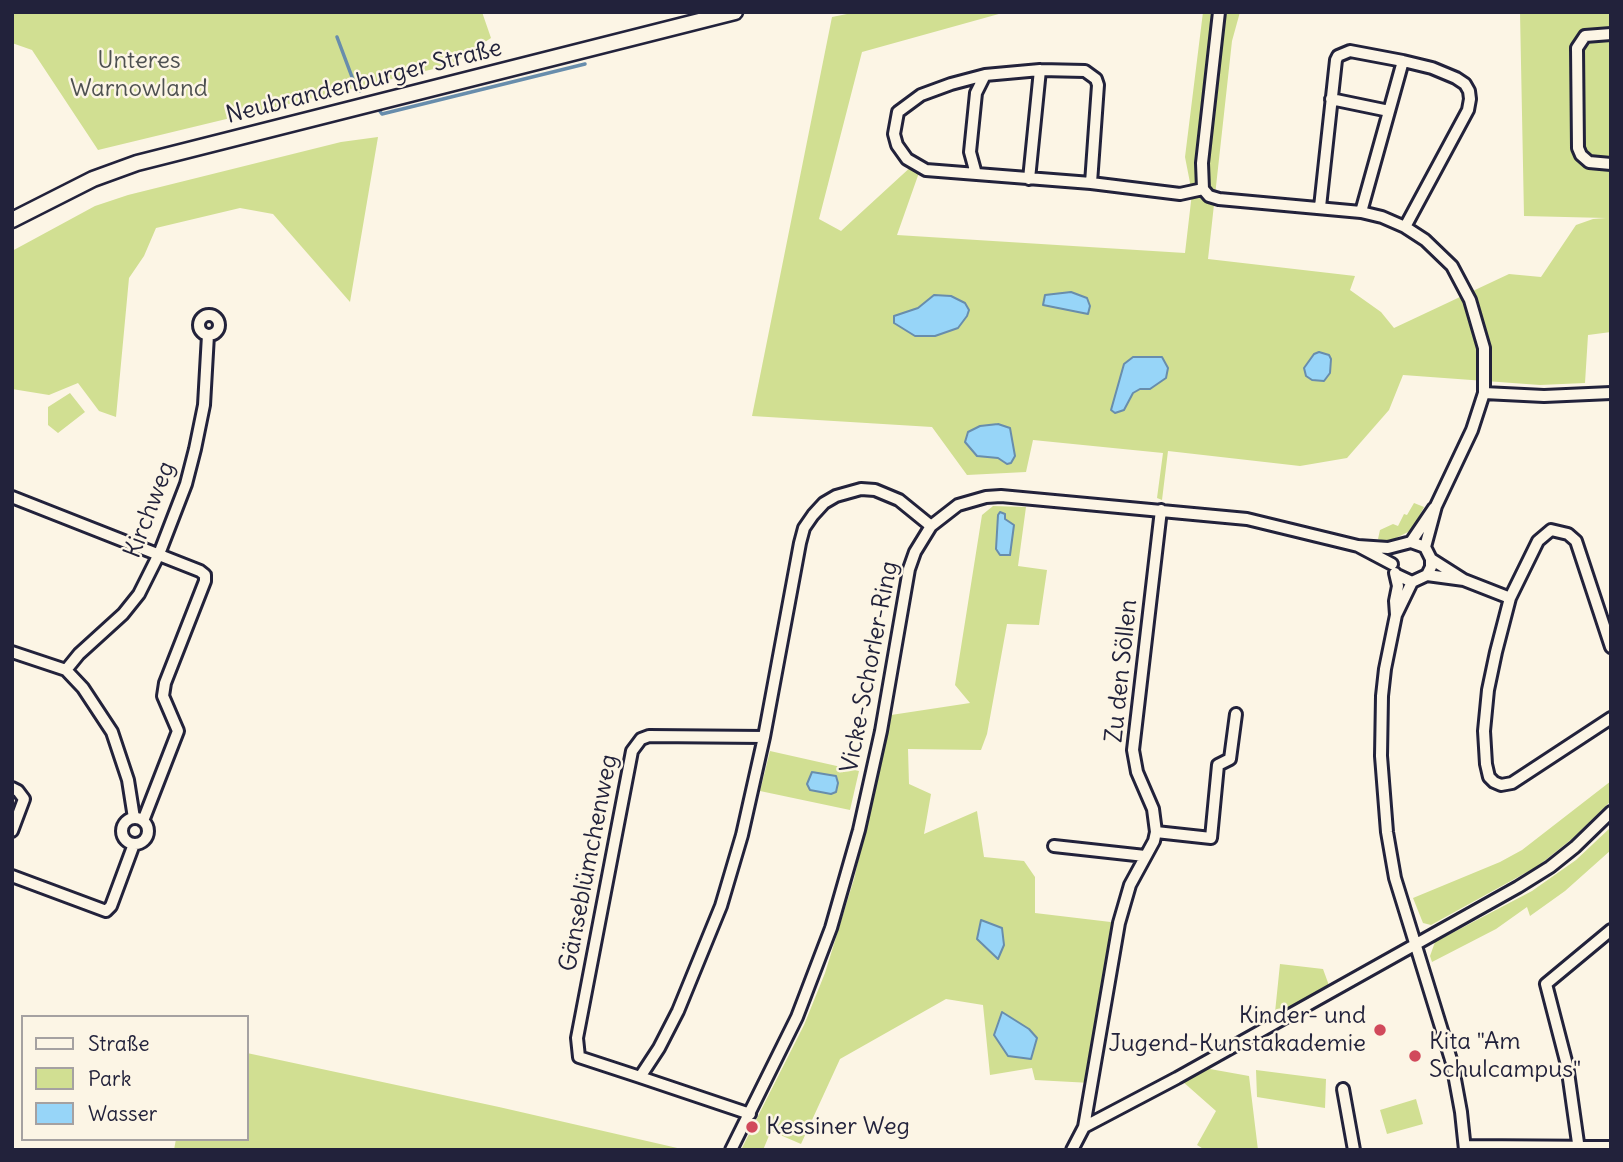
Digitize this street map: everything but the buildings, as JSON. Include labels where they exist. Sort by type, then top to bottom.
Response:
[{"type":"main road","name":"Neubrandenburger Straße","points":[[12,220],[93,179],[137,163],[735,12]]},
{"type":"street","points":[[1219,12],[1202,163],[1203,189],[1209,196],[1320,207],[1382,217],[1425,240],[1452,266],[1470,300],[1484,348],[1484,393],[1472,430],[1436,506],[1411,542],[1425,547]]},
{"type":"street","points":[[1611,34],[1585,36],[1577,48],[1578,148],[1589,162],[1611,164]]},
{"type":"street","points":[[1320,207],[1334,65],[1338,56],[1350,51],[1403,61],[1432,68],[1455,78],[1465,84],[1470,99],[1468,110],[1405,227]]},
{"type":"street","points":[[1361,212],[1403,61]]},
{"type":"street","points":[[1091,183],[1096,79],[1085,71],[1040,70],[985,75],[921,95],[898,112],[895,123],[897,145],[902,154],[926,170],[1091,183],[1180,194],[1203,189]]},
{"type":"street","points":[[1029,179],[1040,70]]},
{"type":"street","points":[[976,174],[970,152],[976,93],[985,75]]},
{"type":"street","points":[[1331,99],[1389,111]]},
{"type":"street","name":"Kirchweg","points":[[66,670],[131,604],[159,554],[186,484],[195,449],[204,405],[208,335]]},
{"type":"street","points":[[1484,393],[1544,396],[1611,393]]},
{"type":"street","points":[[640,1077],[678,1011],[721,906],[742,835],[764,737],[804,528],[824,503],[836,495],[861,489],[875,490],[899,500],[931,526]]},
{"type":"street","points":[[12,497],[159,554],[205,575],[165,683],[163,696],[178,731],[139,820]]},
{"type":"street","name":"Vicke-Schorler-Ring","points":[[732,1150],[797,1017],[831,928],[859,830],[881,731],[909,569],[915,552],[931,526],[958,505],[986,497],[1247,519],[1358,546],[1398,547],[1411,542]]},
{"type":"street","points":[[1427,575],[1431,559],[1425,547],[1436,506]]},
{"type":"street","name":"Zu den Söllen","points":[[1156,832],[1153,809],[1137,772],[1133,750],[1161,510]]},
{"type":"street","points":[[1611,647],[1576,541],[1568,534],[1551,530],[1544,534],[1530,556],[1510,598],[1488,690],[1484,731],[1489,777],[1501,785],[1512,783],[1611,718]]},
{"type":"street","name":"Vicke-Schorler-Ring","points":[[1358,546],[1392,564]]},
{"type":"street","points":[[1398,547],[1392,558],[1397,575],[1396,615],[1385,669],[1380,730],[1390,853],[1452,1063],[1465,1148],[1611,1147]]},
{"type":"street","points":[[1431,559],[1464,580],[1510,598]]},
{"type":"street","points":[[1397,575],[1412,582]]},
{"type":"street","points":[[1396,615],[1412,582],[1427,575],[1464,580]]},
{"type":"street","points":[[12,652],[66,670],[83,688],[112,732],[139,820],[146,825],[147,834],[142,841],[134,844],[111,906],[106,911],[12,876]]},
{"type":"street","points":[[1073,1150],[1084,1127],[1119,923],[1130,886],[1156,832],[1211,838],[1218,765],[1230,759],[1236,714]]},
{"type":"street","name":"Gänseblümchenweg","points":[[750,1114],[587,1061],[579,1056],[577,1038],[632,751],[641,739],[649,736],[764,737]]},
{"type":"street","points":[[12,789],[18,791],[24,799],[12,831]]},
{"type":"street","points":[[1084,1127],[1177,1078],[1550,867],[1575,847],[1611,811]]},
{"type":"street","points":[[134,844],[125,839],[122,830],[126,822],[139,820]]},
{"type":"street","points":[[1054,846],[1145,856]]},
{"type":"street","points":[[1579,1148],[1567,1065],[1546,984],[1611,930]]},
{"type":"street","points":[[1343,1089],[1354,1150]]},
{"type":"green space","name":"Unteres Warnowland","points":[[12,12],[482,12],[491,38],[450,65],[98,150],[32,50],[12,43]]},
{"type":"green space","points":[[857,12],[1006,12],[862,52],[819,219],[841,231],[914,164],[921,167],[897,235],[1185,253],[1192,193],[1185,157],[1203,12],[1240,12],[1232,41],[1208,259],[1355,276],[1350,290],[1381,312],[1394,328],[1509,274],[1541,277],[1576,225],[1606,218],[1524,216],[1520,12],[1611,12],[1611,332],[1588,335],[1585,383],[1540,385],[1403,375],[1389,410],[1347,458],[1300,466],[1168,451],[1162,500],[1157,498],[1163,453],[1033,440],[1026,472],[967,475],[932,427],[752,416],[832,17]]},
{"type":"green space","points":[[378,137],[350,302],[273,214],[240,208],[156,228],[144,256],[129,278],[116,417],[99,411],[78,383],[49,395],[12,389],[12,251],[95,206],[128,195],[341,142]]},
{"type":"green space","points":[[70,393],[85,412],[58,433],[48,425],[48,407]]},
{"type":"green space","points":[[1414,503],[1424,507],[1412,530],[1388,542],[1378,539],[1380,530],[1393,524],[1398,526]]},
{"type":"green space","points":[[993,506],[1026,507],[1018,566],[1047,570],[1039,625],[1007,624],[987,734],[981,750],[908,749],[909,784],[931,794],[924,834],[977,811],[984,857],[1024,861],[1035,877],[1035,913],[1119,923],[1091,1083],[1035,1080],[1032,1068],[990,1075],[983,1005],[946,999],[840,1059],[801,1144],[771,1131],[763,1150],[741,1150],[750,1132],[755,1134],[759,1124],[755,1122],[804,1025],[825,973],[854,879],[891,715],[970,703],[955,685],[982,515]]},
{"type":"green space","points":[[770,751],[859,771],[850,810],[760,791]]},
{"type":"green space","points":[[1611,781],[1611,801],[1573,838],[1538,866],[1431,925],[1423,923],[1413,898],[1500,862],[1522,850]]},
{"type":"green space","points":[[1611,827],[1611,850],[1565,891],[1530,916],[1527,907],[1496,929],[1432,962],[1430,956],[1435,942],[1532,891],[1576,860]]},
{"type":"green space","points":[[1280,964],[1323,969],[1331,991],[1274,1022]]},
{"type":"green space","points":[[248,1053],[686,1150],[174,1150],[176,1141],[248,1141]]},
{"type":"green space","points":[[1207,1065],[1210,1069],[1249,1076],[1258,1150],[1205,1150],[1197,1145],[1216,1111],[1182,1081]]},
{"type":"green space","points":[[1256,1070],[1326,1079],[1325,1108],[1257,1097]]},
{"type":"green space","points":[[1416,1099],[1423,1124],[1387,1134],[1380,1110]]},
{"type":"water","points":[[1071,292],[1087,298],[1090,306],[1088,314],[1043,305],[1045,295]]},
{"type":"water","points":[[934,295],[951,296],[965,303],[969,310],[958,328],[935,336],[915,336],[894,323],[894,316],[918,308]]},
{"type":"water","points":[[1319,352],[1329,355],[1331,359],[1330,373],[1324,381],[1312,380],[1306,376],[1304,368],[1314,354]]},
{"type":"water","points":[[1133,357],[1162,357],[1168,368],[1166,378],[1150,389],[1140,389],[1133,393],[1124,410],[1115,413],[1111,410],[1124,364]]},
{"type":"water","points":[[998,424],[1010,428],[1015,456],[1011,463],[1007,464],[998,458],[977,456],[965,442],[968,432],[980,426]]},
{"type":"water","points":[[1000,512],[1014,525],[1010,555],[1000,555],[996,549]]},
{"type":"water","points":[[812,772],[836,776],[836,792],[831,794],[810,790],[807,784]]},
{"type":"water","points":[[981,920],[1002,928],[1004,945],[998,959],[977,939]]},
{"type":"water","points":[[1002,1012],[1029,1029],[1037,1038],[1031,1059],[1008,1056],[994,1035]]},
{"type":"waterway","points":[[337,37],[355,85],[360,91]]},
{"type":"waterway","points":[[379,110],[382,114],[585,64]]},
{"type":"place","name":"Kinder- und Jugend-Kunstakademie","points":[[1380,1030]]},
{"type":"place","name":"Kita \"Am Schulcampus\"","points":[[1415,1056]]},
{"type":"place","name":"Kessiner Weg","points":[[752,1127]]}]
